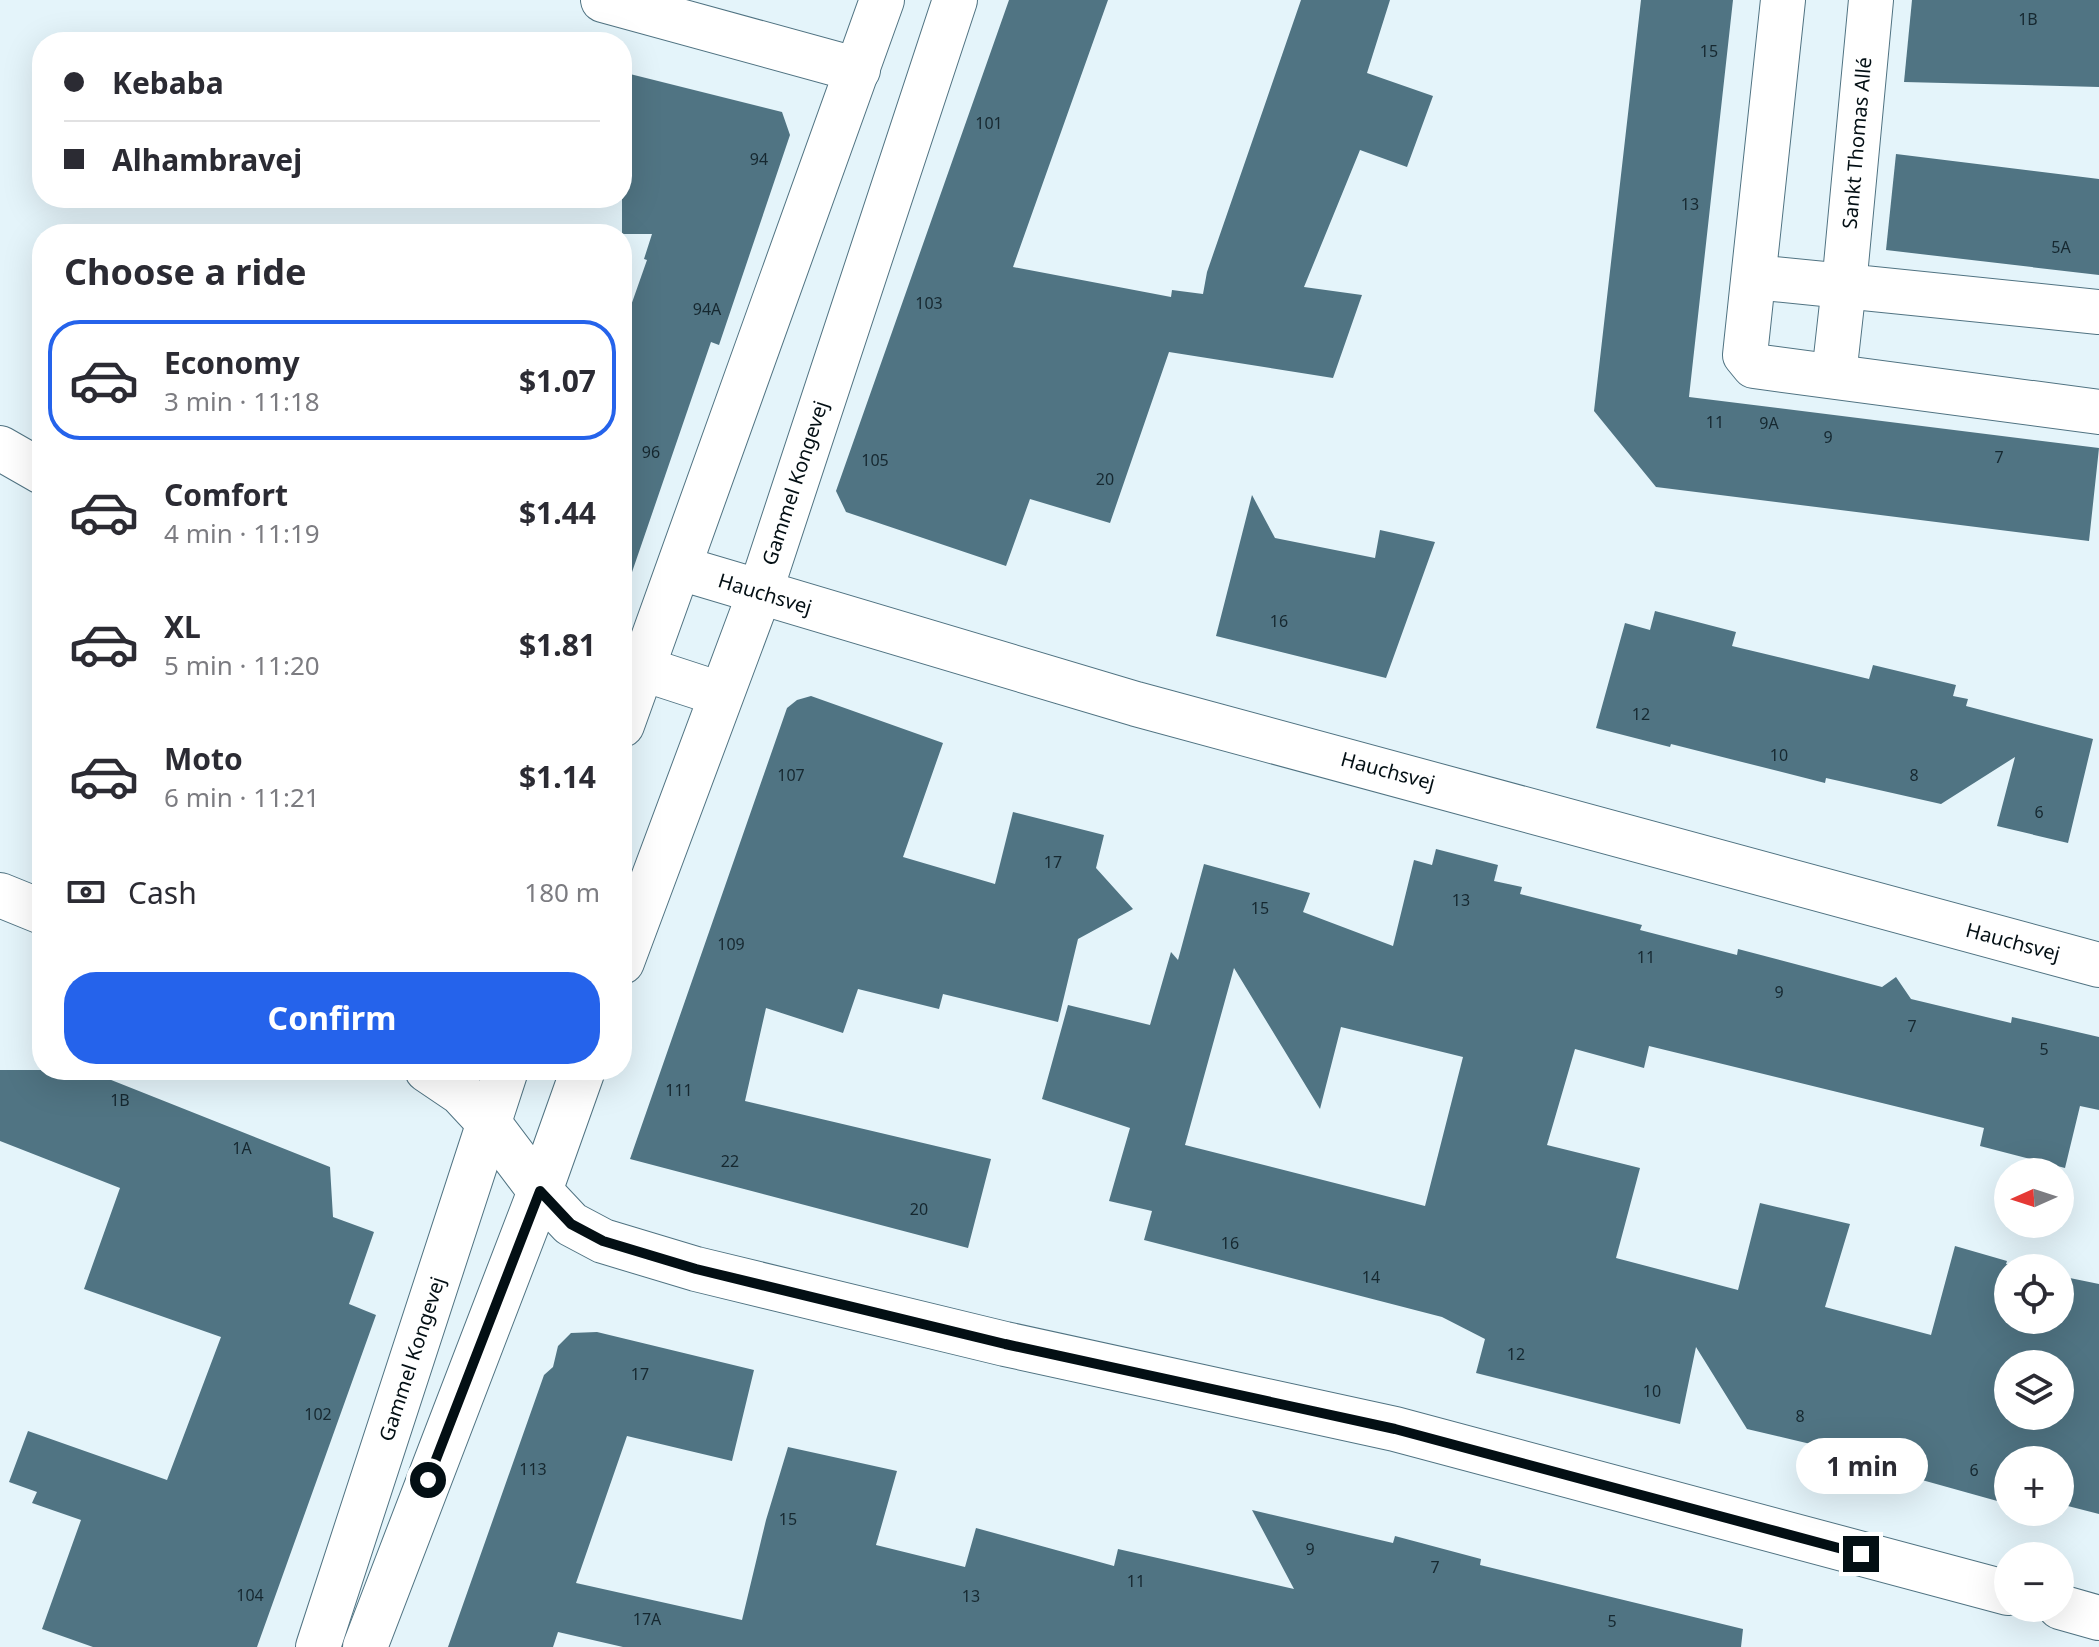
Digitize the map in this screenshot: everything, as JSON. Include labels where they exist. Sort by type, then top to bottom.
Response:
[{"type":"street","points":[[603,0],[858,70]]},
{"type":"street","points":[[720,694],[632,665],[680,568],[882,0]]},
{"type":"street","name":"Gammel Kongevej","points":[[632,935],[760,592],[955,0]]},
{"type":"street","points":[[1783,0],[1745,355],[1754,366],[2099,412]]},
{"type":"street","name":"Sankt Thomas Allé","points":[[1834,375],[1871,0]]},
{"type":"street","points":[[1754,277],[2099,312]]},
{"type":"street","points":[[0,448],[32,466]]},
{"type":"street","name":"Hauchsvej","points":[[680,568],[1035,675],[2099,965]]},
{"type":"street","points":[[0,895],[32,908]]},
{"type":"street","points":[[442,1080],[461,1093],[488,1122],[540,1191],[571,1224],[603,1241],[696,1269],[1005,1344],[1395,1429],[1994,1589]]},
{"type":"street","name":"Gammel Kongevej","points":[[318,1647],[503,1080]]},
{"type":"street","points":[[365,1647],[579,1080]]},
{"type":"street","points":[[2074,1611],[2099,1618]]},
{"type":"building","points":[[1009,0],[1108,0],[1013,267],[1171,297],[1172,290],[1203,294],[1207,272],[1301,0],[1390,0],[1367,73],[1433,96],[1407,167],[1360,150],[1304,287],[1362,295],[1333,378],[1169,352],[1110,523],[1030,499],[1006,566],[846,512],[836,491]]},
{"type":"building","points":[[1641,0],[1733,0],[1689,397],[2099,448],[2089,541],[1656,487],[1594,411]]},
{"type":"building","points":[[1912,0],[2099,0],[2099,87],[1904,82]]},
{"type":"building","points":[[632,74],[782,112],[790,135],[719,345],[711,342],[632,572],[632,303],[647,260],[644,259],[652,234],[632,234],[632,224],[622,224],[622,208],[632,208]]},
{"type":"building","points":[[1896,154],[2099,179],[2099,275],[1886,250]]},
{"type":"building","points":[[1252,495],[1275,538],[1375,558],[1380,530],[1435,542],[1386,678],[1216,636]]},
{"type":"building","points":[[1655,611],[1736,632],[1732,646],[1869,679],[1873,665],[1956,685],[1953,696],[1968,699],[1966,706],[2093,739],[2068,843],[1997,826],[2015,757],[1941,804],[1826,778],[1825,783],[1596,728],[1625,623],[1650,630]]},
{"type":"building","points":[[811,696],[943,743],[903,857],[995,884],[1013,812],[1104,835],[1096,868],[1133,909],[1078,939],[1058,1022],[943,994],[939,1009],[858,989],[843,1033],[766,1008],[745,1101],[991,1159],[968,1248],[630,1159],[787,708],[797,700]]},
{"type":"building","points":[[1436,849],[1498,865],[1494,881],[1522,887],[1520,894],[1642,925],[1640,930],[1737,955],[1738,949],[1882,987],[1896,977],[1911,999],[2011,1023],[2012,1017],[2099,1037],[2099,1110],[2080,1106],[2067,1158],[2026,1158],[1980,1146],[1984,1128],[1649,1046],[1644,1068],[1575,1049],[1547,1145],[1640,1168],[1616,1258],[1738,1290],[1760,1203],[1850,1224],[1825,1307],[1931,1335],[1955,1246],[1994,1257],[1994,1334],[2074,1334],[2074,1279],[2099,1284],[2099,1514],[2074,1508],[2074,1446],[1994,1446],[1994,1500],[1922,1480],[1925,1468],[1841,1447],[1840,1451],[1747,1429],[1696,1347],[1680,1424],[1476,1373],[1485,1339],[1442,1317],[1144,1240],[1152,1211],[1109,1201],[1130,1128],[1042,1099],[1068,1005],[1150,1025],[1171,952],[1178,960],[1204,864],[1310,893],[1303,912],[1393,946],[1414,860],[1432,865]],"holes":[[[1234,968],[1320,1109],[1341,1027],[1463,1057],[1425,1206],[1185,1145]]]},
{"type":"building","points":[[0,1070],[32,1070],[32,1080],[111,1080],[330,1167],[333,1217],[374,1232],[349,1304],[376,1315],[257,1647],[93,1647],[42,1629],[81,1520],[32,1503],[37,1492],[9,1482],[28,1431],[167,1480],[221,1337],[84,1289],[120,1188],[0,1141]]},
{"type":"building","points":[[597,1332],[754,1370],[732,1461],[627,1436],[576,1583],[742,1620],[766,1520],[788,1447],[897,1471],[876,1545],[965,1567],[976,1528],[1114,1566],[1118,1549],[1294,1589],[1252,1510],[1393,1543],[1395,1536],[1481,1559],[1480,1565],[1743,1629],[1741,1647],[623,1647],[558,1632],[553,1647],[448,1647],[544,1375],[553,1367],[558,1346],[571,1333]]},
{"type":"route","points":[[428,1480],[540,1191],[571,1224],[603,1241],[696,1269],[1005,1344],[1395,1429],[1861,1554]]}]
